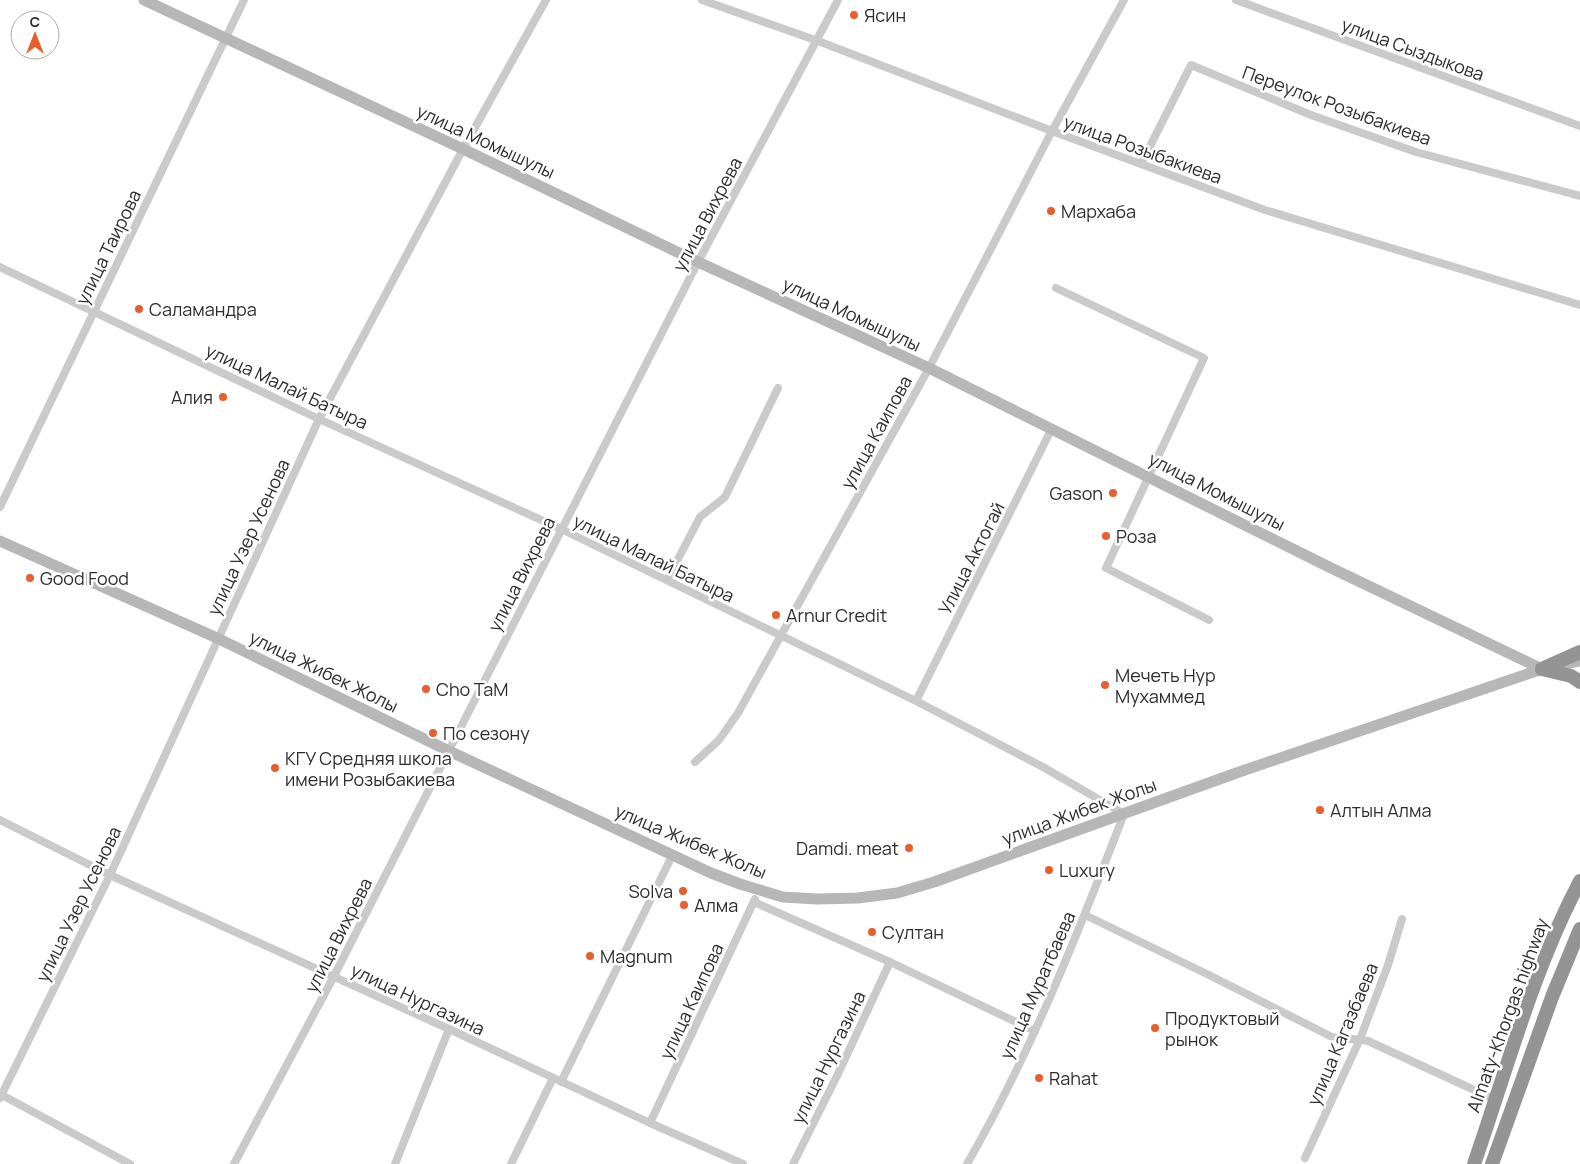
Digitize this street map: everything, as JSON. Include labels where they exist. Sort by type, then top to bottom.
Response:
[{"type":"highway","points":[[1542,669],[1580,652]]},
{"type":"highway","points":[[1542,669],[1571,676],[1580,682]]},
{"type":"highway","name":"Almaty-Khorgas highway","points":[[1474,1164],[1529,999],[1567,905],[1580,881]]},
{"type":"highway","name":"Almaty-Khorgas highway","points":[[1492,1164],[1552,997],[1580,929]]},
{"type":"main road","name":"улица Момышулы","points":[[144,0],[463,149],[698,262],[929,368],[1329,567],[1542,669]]},
{"type":"main road","name":"улица Жибек Жолы","points":[[0,541],[217,638],[449,751],[673,854],[756,896],[817,899],[858,898],[897,893],[934,882],[1252,768],[1542,669],[1580,661]]},
{"type":"street","name":"улица Таирова","points":[[0,507],[244,0]]},
{"type":"street","name":"улица Узер Усенова","points":[[1,1096],[110,875],[319,419],[463,149],[546,0]]},
{"type":"street","name":"улица Розыбакиева","points":[[702,0],[818,40],[1052,131],[1265,210],[1580,305]]},
{"type":"street","name":"улица Вихрева","points":[[234,1164],[334,976],[698,262],[838,0]]},
{"type":"street","name":"улица Каипова","points":[[695,762],[720,740],[738,713],[929,368],[1052,131],[1124,0]]},
{"type":"street","name":"улица Сыздыкова","points":[[1236,0],[1580,126]]},
{"type":"street","name":"Переулок Розыбакиева","points":[[1141,164],[1191,65],[1311,115],[1416,152],[1580,196]]},
{"type":"street","name":"улица Малай Батыра","points":[[0,267],[319,419],[561,529],[916,701],[1043,767],[1124,814]]},
{"type":"street","points":[[1056,288],[1204,358],[1106,568],[1209,620]]},
{"type":"street","points":[[667,580],[700,517],[724,497],[778,388]]},
{"type":"street","name":"Улица Актогай","points":[[916,701],[1052,428]]},
{"type":"street","name":"улица Муратбаева","points":[[968,1164],[1035,1031],[1124,814]]},
{"type":"street","name":"улица Нургазина","points":[[0,820],[110,875],[743,1164]]},
{"type":"street","points":[[562,1082],[673,854]]},
{"type":"street","name":"улица Каипова","points":[[650,1123],[756,896]]},
{"type":"street","points":[[756,896],[1035,1031]]},
{"type":"street","points":[[1084,915],[1209,974],[1332,1037],[1368,1041],[1496,1100]]},
{"type":"street","name":"улица Кагазбаева","points":[[1305,1158],[1360,1039],[1388,965],[1402,919]]},
{"type":"street","name":"улица Нургазина","points":[[793,1164],[837,1076],[890,962]]},
{"type":"street","points":[[395,1164],[449,1029]]},
{"type":"street","points":[[511,1164],[553,1078]]},
{"type":"street","points":[[1,1096],[130,1164]]},
{"type":"place","name":"Ясин","points":[[854,15]]},
{"type":"place","name":"Мархаба","points":[[1051,211]]},
{"type":"place","name":"Саламандра","points":[[139,309]]},
{"type":"place","name":"Алия","points":[[223,397]]},
{"type":"place","name":"Gason","points":[[1113,493]]},
{"type":"place","name":"Роза","points":[[1106,536]]},
{"type":"place","name":"Good Food","points":[[30,578]]},
{"type":"place","name":"Arnur Credit","points":[[776,615]]},
{"type":"place","name":"Мечеть Нур Мухаммед","points":[[1105,685]]},
{"type":"place","name":"Cho TaM","points":[[426,689]]},
{"type":"place","name":"По сезону","points":[[433,733]]},
{"type":"place","name":"КГУ Средняя школа имени Розыбакиева","points":[[275,768]]},
{"type":"place","name":"Алтын Алма","points":[[1320,810]]},
{"type":"place","name":"Damdi. meat","points":[[909,848]]},
{"type":"place","name":"Luxury","points":[[1049,870]]},
{"type":"place","name":"Solva","points":[[683,891]]},
{"type":"place","name":"Алма","points":[[684,905]]},
{"type":"place","name":"Султан","points":[[872,932]]},
{"type":"place","name":"Magnum","points":[[590,956]]},
{"type":"place","name":"Продуктовый рынок","points":[[1155,1028]]},
{"type":"place","name":"Rahat","points":[[1039,1078]]}]
